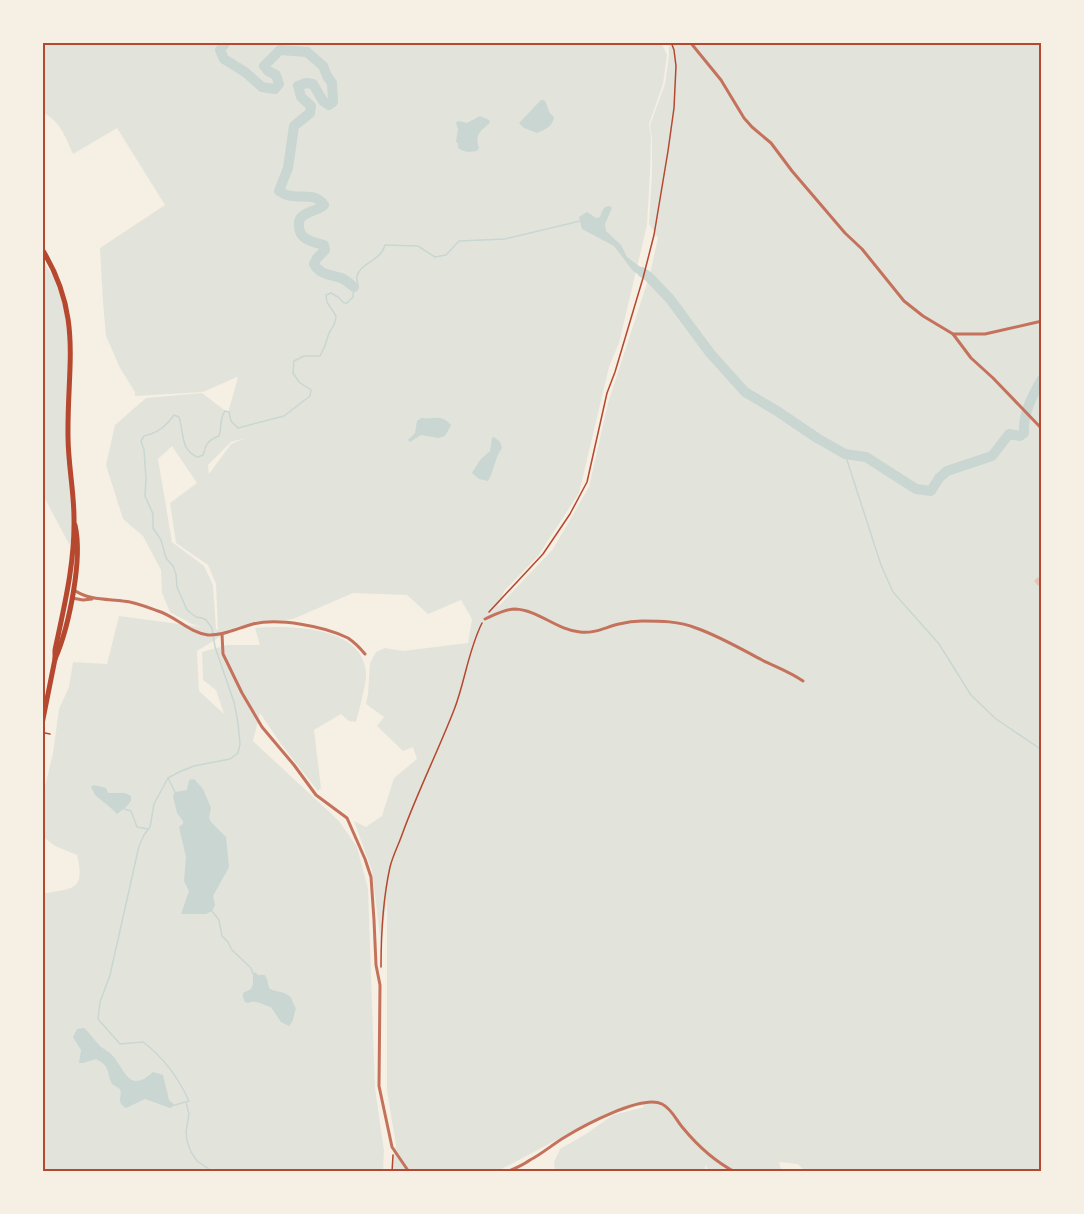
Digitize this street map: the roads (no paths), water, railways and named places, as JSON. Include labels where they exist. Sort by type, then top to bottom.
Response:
[{"type":"main road","points":[[42,249],[58,279],[70,325],[68,436],[78,550],[74,590],[55,659]]},
{"type":"main road","points":[[42,724],[67,594],[75,520]]},
{"type":"street","points":[[690,42],[722,80],[744,118],[771,143],[792,171],[845,233],[862,249],[904,301],[923,316],[953,334],[971,358],[1042,429]]},
{"type":"street","points":[[953,334],[985,334],[1042,321]]},
{"type":"street","points":[[74,590],[79,594],[94,598],[125,601],[162,612],[201,634],[222,634],[255,624],[297,624],[322,629],[349,639],[365,654]]},
{"type":"street","points":[[67,594],[72,599],[94,598]]},
{"type":"street","points":[[485,619],[514,609],[527,611],[565,629],[580,632],[594,632],[622,623],[641,621],[678,623],[697,628],[737,646],[803,681]]},
{"type":"street","points":[[222,634],[224,654],[242,693],[262,727],[310,788],[323,801],[347,818],[371,877],[375,965],[380,985],[379,1086],[393,1150],[410,1172]]},
{"type":"street","points":[[506,1172],[530,1161],[564,1138],[601,1118],[616,1111],[654,1102],[670,1110],[683,1129],[705,1150],[735,1172]]},
{"type":"waterway","points":[[226,42],[220,50],[224,59],[245,72],[262,87],[275,89],[279,84],[276,75],[264,66],[280,50],[307,52],[323,66],[332,83],[333,102],[329,105],[323,101],[313,84],[306,83],[298,86],[301,97],[311,106],[310,113],[294,126],[288,168],[279,191],[292,196],[315,198],[324,205],[301,217],[299,222],[301,234],[307,240],[324,245],[325,250],[314,264],[316,268],[343,279],[354,287]]},
{"type":"waterway","points":[[213,1172],[197,1161],[191,1152],[186,1132],[189,1114],[186,1102],[189,1101],[170,1069],[143,1042],[120,1044],[98,1019],[100,1002],[110,975],[139,846],[150,827],[154,804],[168,778],[194,766],[230,759],[238,753],[240,744],[234,702],[215,647],[212,628],[206,620],[196,617],[187,610],[177,587],[173,566],[166,558],[161,540],[153,528],[153,514],[145,496],[144,450],[141,441],[144,436],[161,428],[174,415],[179,417],[185,446],[198,457],[203,455],[206,445],[219,436],[225,411],[229,412],[231,421],[238,428],[284,416],[310,396],[311,390],[299,382],[293,373],[294,361],[304,356],[320,356],[323,351],[336,316],[327,302],[326,295],[331,293],[347,303],[353,297],[354,287],[358,286],[359,272],[379,255],[385,245],[418,246],[435,257],[446,255],[459,241],[505,239],[580,221]]},
{"type":"waterway","points":[[642,272],[670,299],[710,353],[745,392],[845,454],[866,457],[916,489],[931,491],[939,478],[947,471],[992,456],[1009,434],[1020,436],[1024,433],[1027,412],[1042,379]]},
{"type":"waterway","points":[[845,454],[881,565],[893,592],[939,644],[971,695],[996,719],[1042,750]]},
{"type":"waterway","points":[[168,778],[175,792]]},
{"type":"waterway","points":[[124,809],[131,811],[137,827],[148,829]]},
{"type":"waterway","points":[[212,911],[219,920],[222,936],[232,950],[251,968],[253,974]]},
{"type":"waterway","points":[[175,1105],[185,1102]]}]
